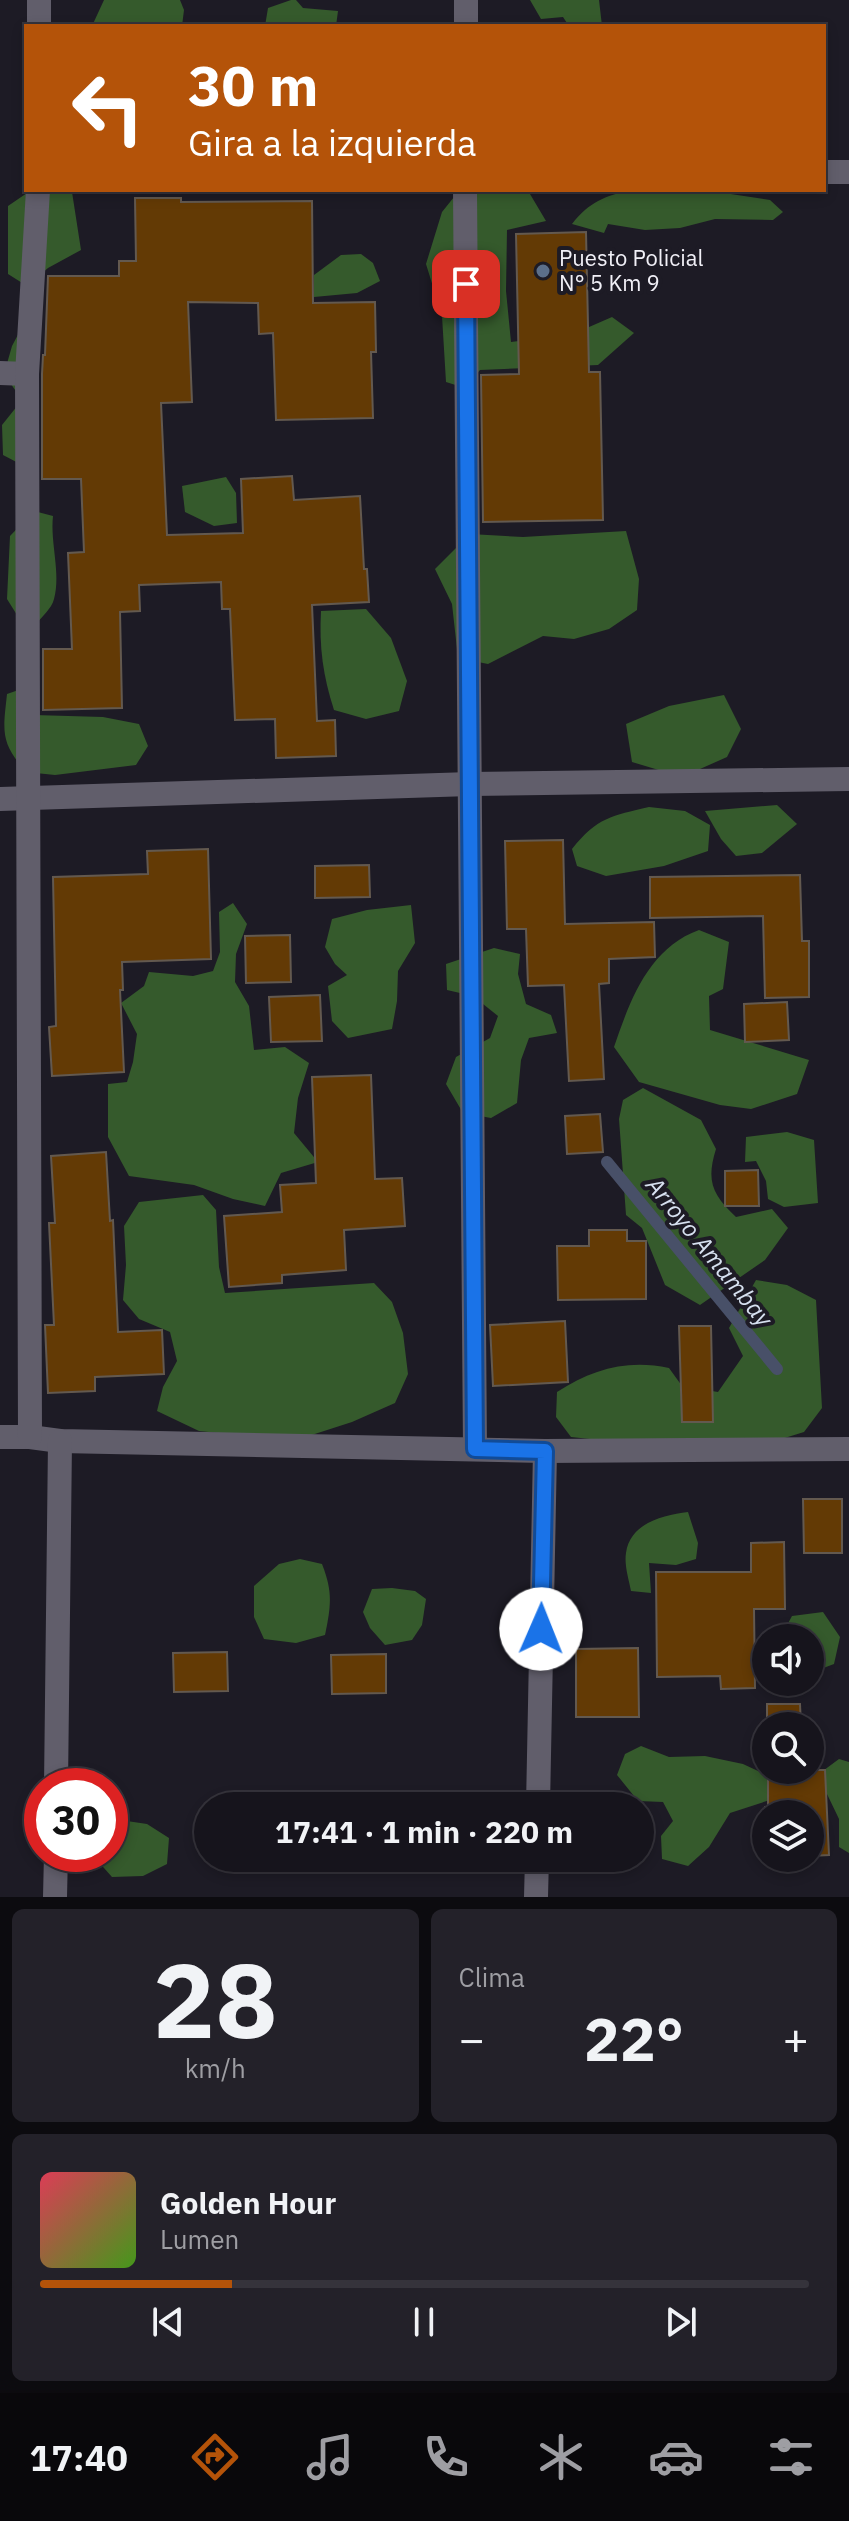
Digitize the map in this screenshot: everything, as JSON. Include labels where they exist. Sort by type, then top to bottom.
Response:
[{"type":"street","points":[[39,0],[39,24]]},
{"type":"street","points":[[466,0],[466,24]]},
{"type":"street","points":[[826,172],[849,172]]},
{"type":"street","points":[[30,1437],[27,374],[38,192]]},
{"type":"street","points":[[465,192],[475,1449]]},
{"type":"street","points":[[0,373],[27,374]]},
{"type":"street","points":[[0,799],[470,784],[849,779]]},
{"type":"street","points":[[0,1437],[60,1441],[545,1451],[849,1449]]},
{"type":"street","points":[[56,1768],[60,1441]]},
{"type":"street","points":[[538,1792],[545,1451]]},
{"type":"street","points":[[55,1897],[56,1872]]},
{"type":"street","points":[[536,1897],[537,1872]]},
{"type":"green space","points":[[104,0],[180,0],[184,10],[182,24],[93,24]]},
{"type":"green space","points":[[296,0],[303,8],[338,11],[336,24],[265,24],[268,8]]},
{"type":"green space","points":[[530,0],[599,0],[602,24],[568,24],[563,17],[541,19]]},
{"type":"green space","points":[[72,192],[81,250],[48,268],[27,286],[8,274],[8,206],[27,193]]},
{"type":"green space","points":[[463,192],[530,194],[546,221],[507,230],[506,291],[511,342],[573,334],[612,317],[634,333],[598,365],[480,370],[465,388],[446,382],[442,316],[426,264],[442,212]]},
{"type":"green space","points":[[624,192],[717,192],[770,200],[783,212],[773,220],[715,219],[680,228],[645,230],[608,224],[604,233],[572,224],[585,210]]},
{"type":"green space","points":[[361,254],[373,263],[380,281],[357,293],[314,297],[314,275],[341,255]]},
{"type":"green space","points":[[22,327],[24,466],[3,455],[2,425],[22,400],[4,374],[12,346]]},
{"type":"green space","points":[[226,477],[236,493],[237,523],[214,526],[185,512],[182,486]]},
{"type":"green space","points":[[34,511],[53,516],[56,579],[53,602],[35,625],[22,623],[7,599],[10,536]]},
{"type":"green space","points":[[626,531],[639,579],[637,610],[609,629],[574,639],[543,636],[488,664],[458,658],[452,604],[435,569],[470,534],[523,537]]},
{"type":"green space","points":[[366,609],[391,638],[407,681],[399,711],[366,719],[334,710],[321,649],[321,611]]},
{"type":"green space","points":[[30,686],[34,715],[103,717],[139,724],[148,746],[136,765],[55,775],[26,772],[8,744],[5,718],[7,694]]},
{"type":"green space","points":[[724,695],[741,729],[727,757],[682,777],[632,762],[626,724],[669,706]]},
{"type":"green space","points":[[777,805],[797,824],[762,853],[736,856],[721,839],[705,811]]},
{"type":"green space","points":[[649,807],[685,811],[710,825],[708,851],[664,866],[606,876],[577,866],[572,849],[589,830],[606,819]]},
{"type":"green space","points":[[233,903],[247,924],[236,954],[235,982],[249,1006],[254,1050],[285,1047],[309,1063],[298,1098],[294,1133],[318,1162],[281,1173],[265,1206],[194,1185],[129,1176],[108,1137],[108,1084],[127,1082],[137,1034],[121,1003],[144,986],[149,972],[193,976],[213,971],[220,952],[219,912]]},
{"type":"green space","points":[[411,905],[415,943],[398,971],[392,1029],[348,1038],[332,1021],[328,986],[347,975],[335,964],[325,947],[332,919],[367,910]]},
{"type":"green space","points":[[699,930],[729,942],[723,989],[709,996],[710,1030],[809,1060],[797,1094],[751,1109],[720,1105],[639,1082],[614,1047],[635,994],[654,963],[682,938]]},
{"type":"green space","points":[[494,948],[520,954],[518,974],[526,1004],[551,1015],[557,1033],[529,1038],[521,1060],[517,1103],[491,1118],[463,1113],[446,1084],[456,1057],[490,1038],[498,1016],[473,996],[447,990],[446,964]]},
{"type":"green space","points":[[643,1088],[701,1120],[716,1149],[713,1186],[721,1201],[736,1217],[772,1209],[788,1228],[765,1260],[700,1305],[665,1285],[642,1228],[626,1215],[619,1119],[623,1100]]},
{"type":"green space","points":[[787,1132],[814,1140],[818,1203],[784,1207],[768,1199],[766,1181],[756,1161],[745,1162],[746,1137]]},
{"type":"green space","points":[[203,1195],[216,1210],[219,1267],[225,1293],[374,1283],[392,1302],[403,1333],[408,1374],[395,1403],[352,1422],[293,1441],[199,1431],[157,1411],[163,1387],[177,1361],[170,1332],[139,1319],[123,1300],[126,1265],[124,1226],[139,1202]]},
{"type":"green space","points":[[756,1280],[787,1285],[816,1300],[822,1408],[804,1432],[762,1445],[618,1442],[571,1437],[556,1417],[557,1392],[597,1372],[639,1365],[669,1368],[682,1386],[718,1392],[743,1356],[729,1328]]},
{"type":"green space","points":[[688,1512],[698,1543],[696,1559],[676,1565],[649,1563],[651,1593],[631,1591],[626,1558],[634,1534],[658,1518]]},
{"type":"green space","points":[[300,1559],[322,1564],[326,1574],[330,1599],[325,1635],[296,1643],[264,1639],[254,1617],[254,1586],[279,1564]]},
{"type":"green space","points":[[372,1589],[415,1591],[426,1599],[422,1625],[412,1640],[385,1645],[370,1628],[363,1612]]},
{"type":"green space","points":[[823,1612],[840,1637],[834,1664],[824,1668],[824,1624],[788,1624],[792,1616]]},
{"type":"green space","points":[[641,1746],[669,1757],[705,1756],[743,1764],[752,1768],[752,1784],[824,1784],[824,1770],[839,1759],[849,1762],[849,1853],[839,1847],[839,1819],[827,1794],[752,1800],[752,1806],[730,1813],[709,1847],[688,1866],[662,1859],[661,1836],[673,1821],[663,1802],[654,1802],[654,1792],[631,1792],[617,1775],[625,1754]]},
{"type":"green space","points":[[128,1821],[147,1824],[169,1838],[167,1864],[143,1876],[112,1877],[108,1872],[128,1872]]},
{"type":"building","points":[[135,198],[181,198],[181,202],[312,201],[313,303],[375,302],[376,352],[371,352],[373,418],[276,420],[273,333],[259,334],[258,303],[188,302],[192,402],[161,403],[167,535],[243,533],[241,479],[292,476],[294,500],[360,496],[369,602],[312,605],[317,721],[335,720],[336,756],[276,758],[275,719],[235,720],[230,609],[222,609],[221,582],[139,585],[140,611],[120,612],[122,708],[43,710],[43,649],[72,649],[68,553],[84,552],[81,479],[42,479],[42,374],[48,276],[119,276],[119,261],[136,261]]},
{"type":"building","points":[[586,232],[589,372],[600,372],[603,520],[483,522],[481,375],[519,374],[516,234]]},
{"type":"building","points":[[563,840],[565,924],[654,922],[655,957],[609,959],[609,983],[599,984],[604,1079],[569,1081],[564,985],[528,986],[526,929],[507,929],[505,841]]},
{"type":"building","points":[[208,849],[211,959],[122,962],[123,990],[120,990],[124,1072],[52,1076],[49,1027],[56,1026],[53,877],[148,874],[147,851]]},
{"type":"building","points":[[369,865],[370,897],[315,898],[315,866]]},
{"type":"building","points":[[800,875],[802,941],[809,941],[809,997],[765,998],[763,916],[650,918],[650,877]]},
{"type":"building","points":[[290,935],[291,982],[246,983],[245,936]]},
{"type":"building","points":[[320,995],[322,1041],[271,1042],[269,997]]},
{"type":"building","points":[[787,1002],[789,1040],[745,1042],[744,1004]]},
{"type":"building","points":[[371,1075],[375,1179],[402,1178],[405,1226],[344,1230],[346,1270],[282,1275],[282,1283],[229,1287],[224,1216],[282,1212],[280,1185],[316,1183],[312,1077]]},
{"type":"building","points":[[600,1114],[603,1152],[567,1154],[565,1116]]},
{"type":"building","points":[[106,1152],[110,1221],[113,1220],[118,1332],[162,1330],[164,1374],[95,1377],[95,1391],[48,1393],[45,1325],[54,1325],[49,1223],[55,1223],[51,1156]]},
{"type":"building","points":[[758,1170],[759,1206],[725,1206],[725,1171]]},
{"type":"building","points":[[589,1230],[627,1230],[627,1241],[646,1241],[646,1299],[558,1300],[557,1246],[589,1246]]},
{"type":"building","points":[[565,1321],[568,1382],[493,1386],[490,1325]]},
{"type":"building","points":[[679,1326],[711,1326],[713,1422],[682,1422]]},
{"type":"building","points":[[803,1499],[842,1499],[842,1553],[804,1553]]},
{"type":"building","points":[[784,1542],[785,1609],[754,1609],[752,1688],[721,1689],[720,1676],[657,1677],[656,1572],[751,1572],[751,1543]]},
{"type":"building","points":[[638,1648],[639,1717],[576,1717],[576,1649]]},
{"type":"building","points":[[227,1652],[228,1691],[174,1692],[173,1653]]},
{"type":"building","points":[[386,1654],[386,1693],[332,1694],[331,1655]]},
{"type":"building","points":[[767,1704],[800,1704],[800,1712],[767,1712]]},
{"type":"building","points":[[825,1770],[829,1855],[824,1855],[824,1800],[768,1800],[768,1784],[824,1784]]},
{"type":"waterway","name":"Arroyo Amambay","points":[[607,1162],[777,1369]]},
{"type":"place","name":"Puesto Policial N° 5 Km 9","points":[[543,271]]},
{"type":"route","points":[[466,284],[475,1449],[545,1451],[541,1629]]}]
